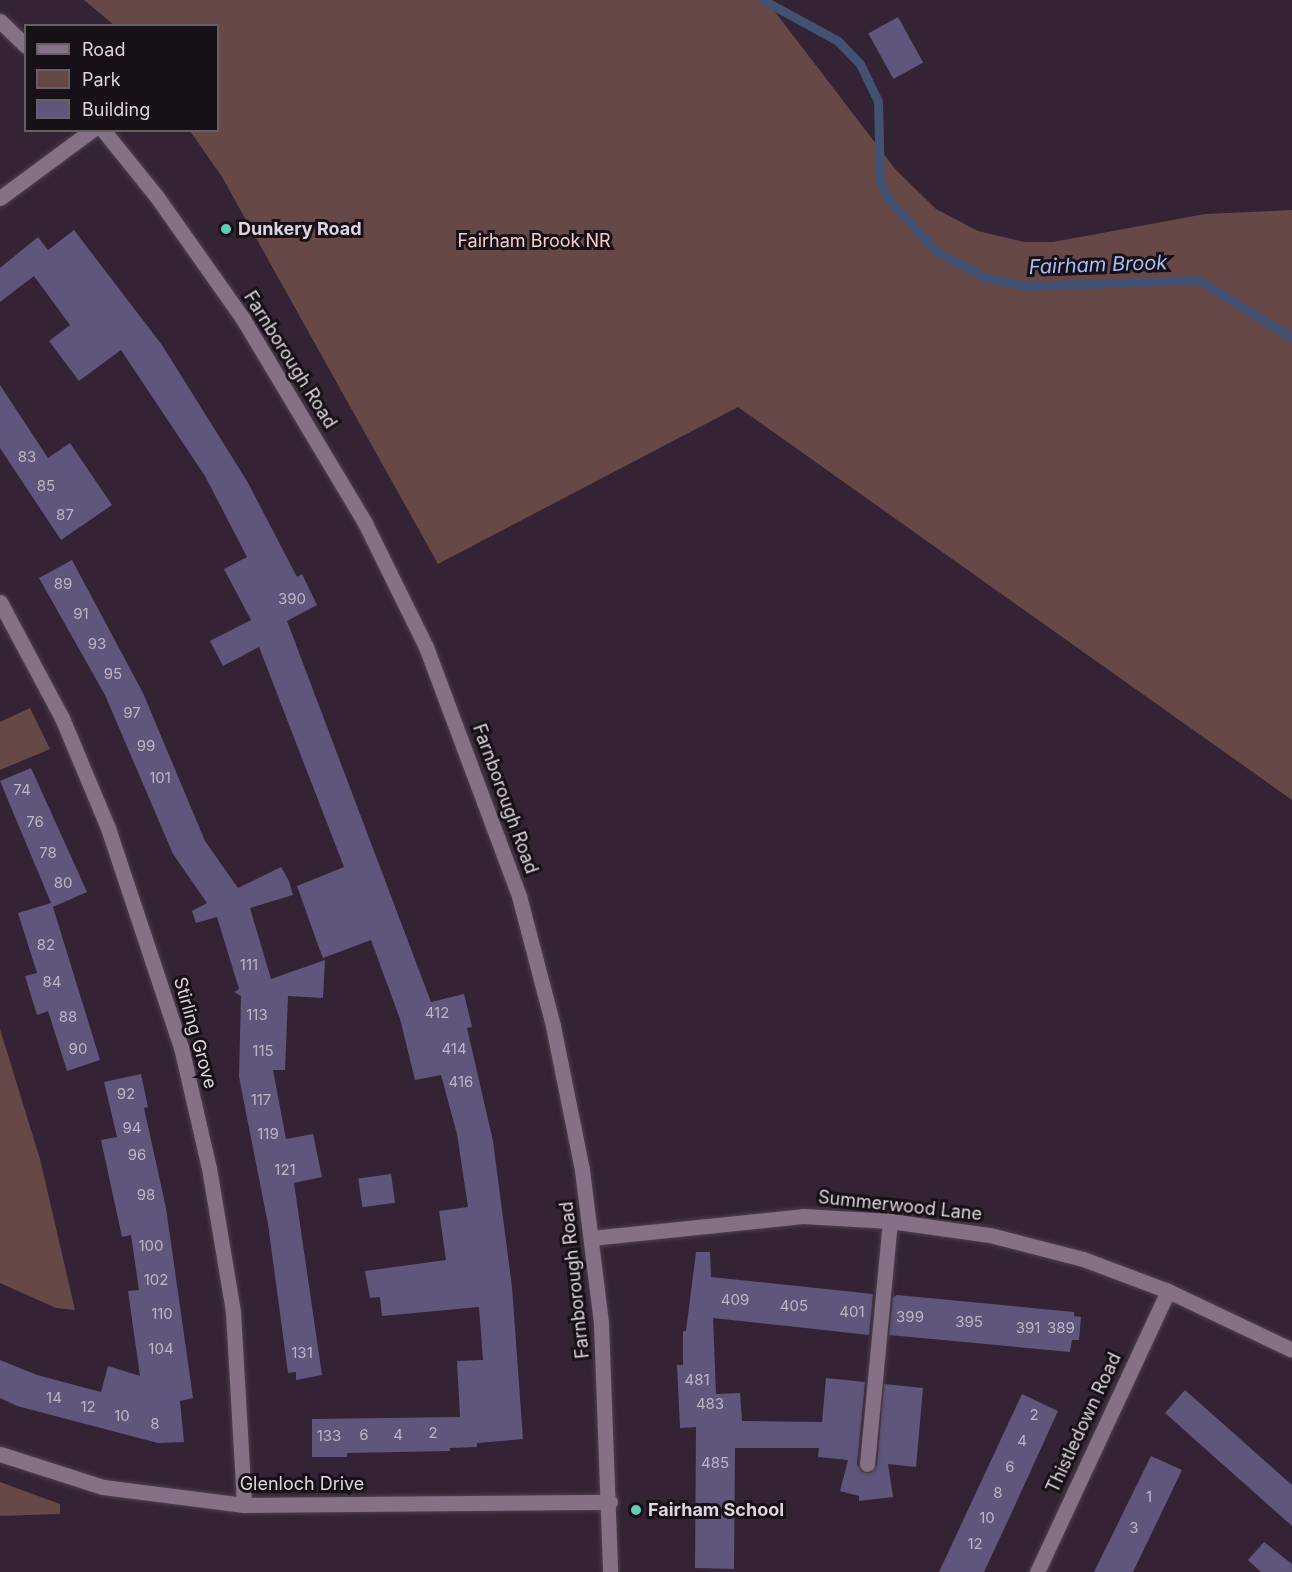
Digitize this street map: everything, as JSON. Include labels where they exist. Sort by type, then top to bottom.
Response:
[{"type":"street","points":[[0,21],[24,44]]},
{"type":"street","points":[[0,198],[89,132]]},
{"type":"street","name":"Farnborough Road","points":[[105,132],[157,197],[243,319],[311,427],[365,523],[426,647],[519,896],[553,1026],[582,1170],[602,1323],[610,1502],[610,1572]]},
{"type":"street","name":"Stirling Grove","points":[[0,602],[62,718],[108,828],[181,1047],[209,1168],[233,1312],[244,1505]]},
{"type":"street","name":"Summerwood Lane","points":[[591,1238],[803,1216],[890,1221],[990,1235],[1083,1259],[1168,1292],[1292,1350]]},
{"type":"street","points":[[867,1464],[890,1221]]},
{"type":"street","name":"Thistledown Road","points":[[1037,1572],[1168,1292]]},
{"type":"street","name":"Glenloch Drive","points":[[0,1454],[103,1488],[244,1505],[610,1502]]},
{"type":"green space","name":"Fairham Brook NR","points":[[84,0],[766,0],[896,170],[936,209],[978,231],[1024,242],[1053,242],[1205,214],[1292,210],[1292,800],[738,407],[438,564],[222,177],[191,132],[219,132],[219,24],[113,24]]},
{"type":"green space","points":[[30,708],[50,749],[0,770],[0,722]]},
{"type":"green space","points":[[0,1029],[40,1159],[75,1310],[56,1308],[0,1283]]},
{"type":"green space","points":[[0,1482],[60,1504],[60,1514],[0,1516]]},
{"type":"building","points":[[898,17],[923,62],[893,79],[868,33]]},
{"type":"building","points":[[74,230],[162,345],[247,481],[297,577],[302,574],[317,605],[287,621],[431,1002],[464,994],[472,1027],[467,1028],[493,1141],[512,1287],[523,1439],[477,1443],[477,1447],[450,1448],[450,1451],[347,1453],[347,1457],[312,1457],[312,1419],[460,1417],[457,1361],[483,1360],[479,1307],[382,1316],[380,1297],[370,1298],[365,1271],[446,1260],[439,1211],[468,1207],[457,1134],[441,1075],[415,1080],[400,1019],[371,940],[323,958],[318,945],[297,886],[344,867],[259,647],[223,666],[210,641],[251,620],[224,569],[247,557],[205,476],[121,350],[79,381],[49,341],[70,325],[34,276],[0,302],[0,268],[38,237],[48,250]]},
{"type":"building","points":[[0,385],[48,458],[70,443],[112,505],[61,540],[0,448]]},
{"type":"building","points":[[72,560],[143,693],[205,841],[238,888],[281,867],[289,881],[293,895],[250,908],[271,979],[325,960],[323,998],[288,996],[285,1070],[273,1070],[286,1139],[313,1134],[322,1177],[294,1183],[322,1375],[296,1380],[296,1372],[288,1373],[268,1224],[239,1077],[241,996],[234,992],[239,989],[217,917],[196,923],[192,911],[207,903],[173,854],[105,695],[39,578]]},
{"type":"building","points":[[31,768],[87,892],[53,907],[100,1060],[67,1071],[48,1011],[37,1015],[25,976],[37,973],[18,913],[51,903],[0,781]]},
{"type":"building","points":[[141,1074],[148,1107],[144,1108],[166,1208],[193,1398],[180,1401],[184,1442],[158,1443],[17,1406],[0,1398],[0,1360],[37,1375],[101,1392],[108,1366],[140,1376],[128,1291],[139,1290],[131,1235],[122,1237],[101,1140],[117,1137],[104,1082]]},
{"type":"building","points":[[391,1174],[395,1203],[362,1207],[358,1179]]},
{"type":"building","points":[[696,1252],[710,1252],[711,1277],[873,1294],[869,1335],[713,1318],[716,1394],[740,1393],[742,1421],[822,1422],[826,1378],[865,1382],[857,1464],[862,1472],[870,1473],[877,1465],[884,1384],[923,1388],[916,1467],[888,1464],[893,1497],[859,1501],[859,1496],[840,1491],[848,1460],[818,1457],[819,1448],[735,1448],[734,1569],[695,1568],[696,1427],[680,1428],[677,1365],[683,1365],[683,1331],[686,1331]]},
{"type":"building","points":[[897,1295],[1074,1312],[1074,1316],[1081,1317],[1079,1340],[1072,1340],[1070,1352],[889,1335],[893,1297]]},
{"type":"building","points":[[1185,1390],[1292,1485],[1292,1526],[1165,1413]]},
{"type":"building","points":[[1022,1394],[1058,1411],[984,1572],[939,1572]]},
{"type":"building","points":[[1151,1456],[1182,1470],[1133,1572],[1094,1572]]},
{"type":"building","points":[[1264,1542],[1292,1564],[1292,1572],[1261,1572],[1248,1560]]},
{"type":"waterway","name":"Fairham Brook","points":[[763,0],[838,41],[860,64],[878,101],[880,182],[888,199],[936,251],[984,277],[1026,286],[1199,280],[1292,338]]},
{"type":"place","name":"Dunkery Road","points":[[226,229]]},
{"type":"place","name":"Fairham School","points":[[636,1510]]}]
